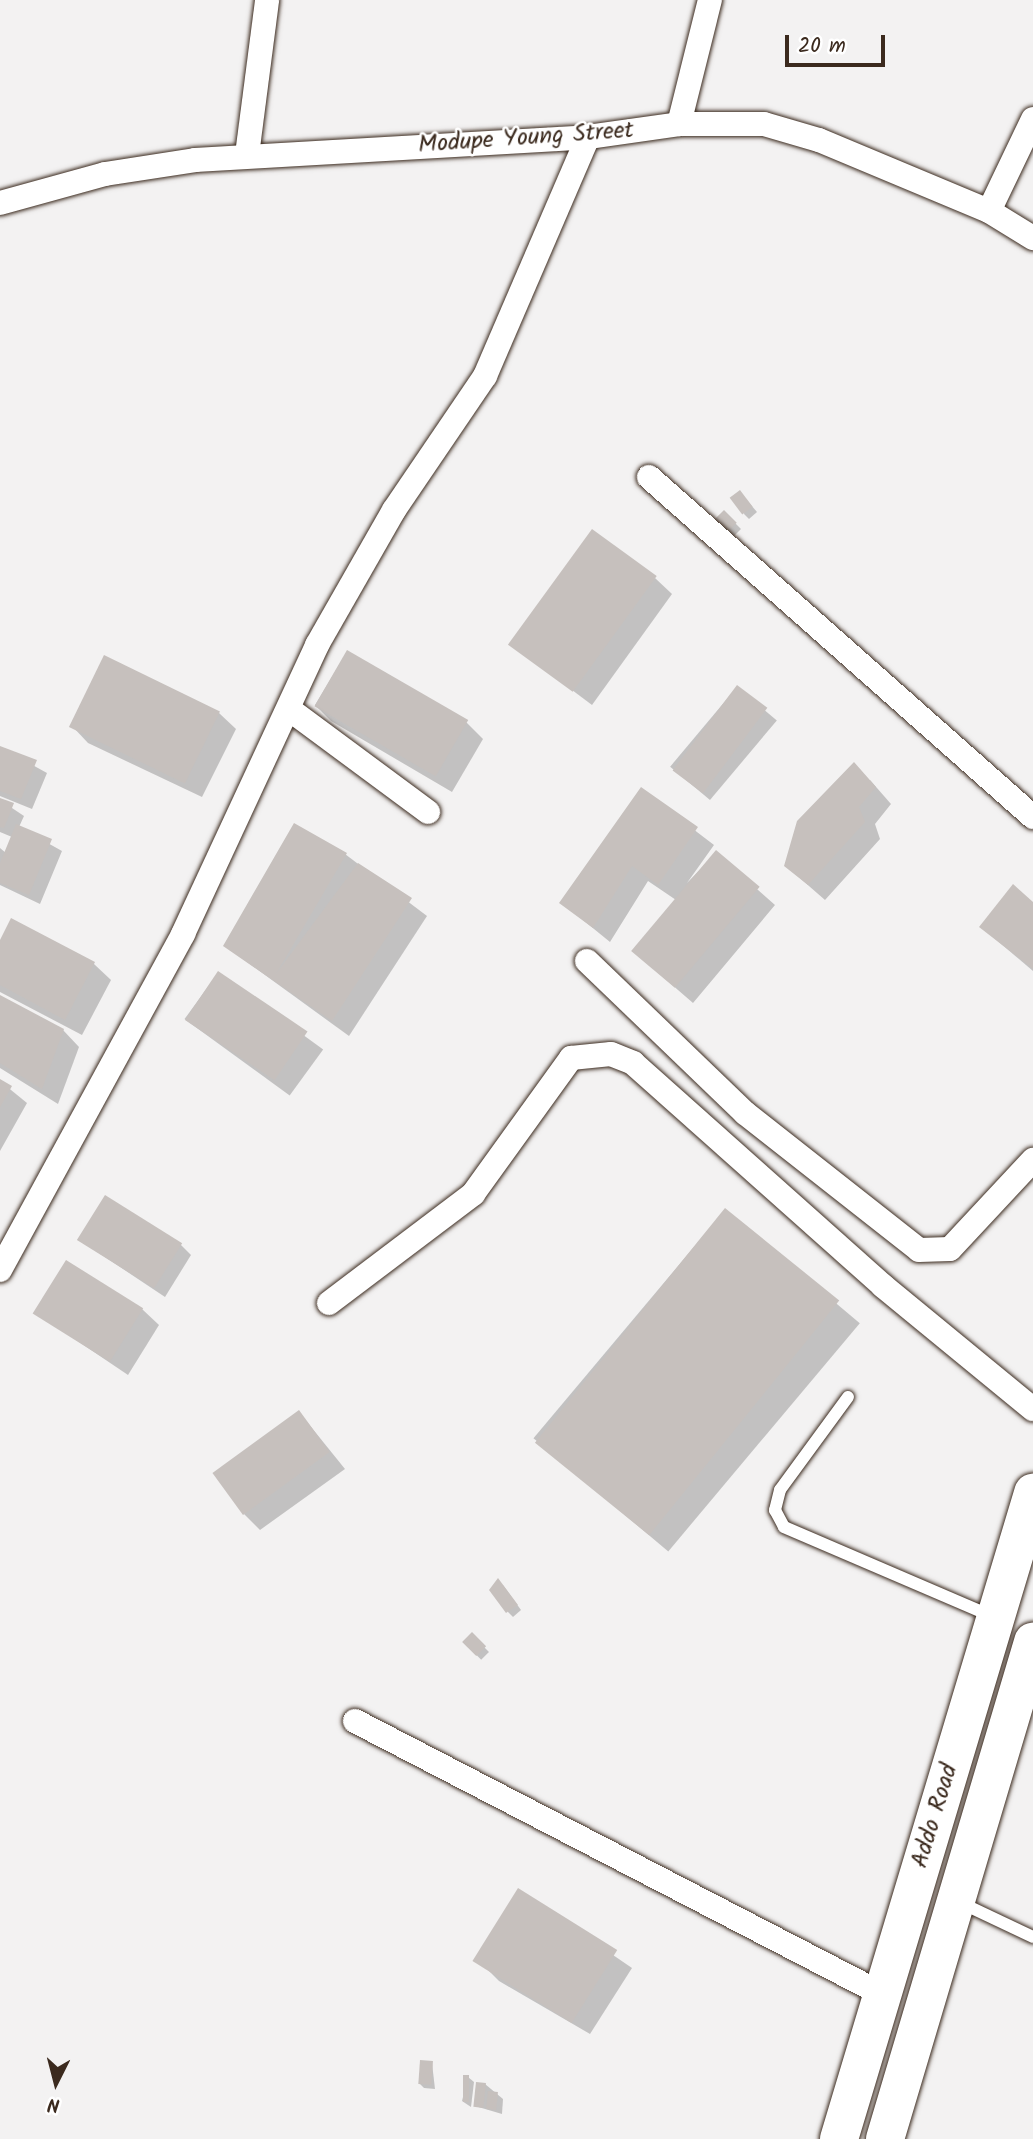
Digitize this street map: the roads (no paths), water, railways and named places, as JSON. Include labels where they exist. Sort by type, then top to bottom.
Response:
[{"type":"main road","name":"Addo Road","points":[[839,2139],[992,1616],[1033,1493]]},
{"type":"main road","name":"Addo Road","points":[[885,2139],[1028,1679],[1033,1642]]},
{"type":"street","points":[[247,155],[267,0]]},
{"type":"street","points":[[679,124],[710,0]]},
{"type":"street","points":[[989,211],[1033,119]]},
{"type":"street","name":"Modupe Young Street","points":[[0,204],[104,174],[247,155],[588,137],[679,124],[775,127],[989,211],[1033,238]]},
{"type":"street","points":[[0,1270],[183,934],[317,645],[394,510],[485,376],[588,137]]},
{"type":"street","points":[[649,478],[1033,817]]},
{"type":"street","points":[[289,709],[428,812]]},
{"type":"street","points":[[587,961],[746,1113],[919,1250],[950,1249],[1033,1160]]},
{"type":"street","points":[[329,1303],[473,1194],[571,1058],[611,1054],[633,1063],[883,1286],[1033,1409]]},
{"type":"street","points":[[355,1721],[881,1994]]},
{"type":"lane","points":[[848,1397],[780,1490],[775,1510],[784,1527],[992,1616]]},
{"type":"lane","points":[[958,1902],[1033,1937]]}]
